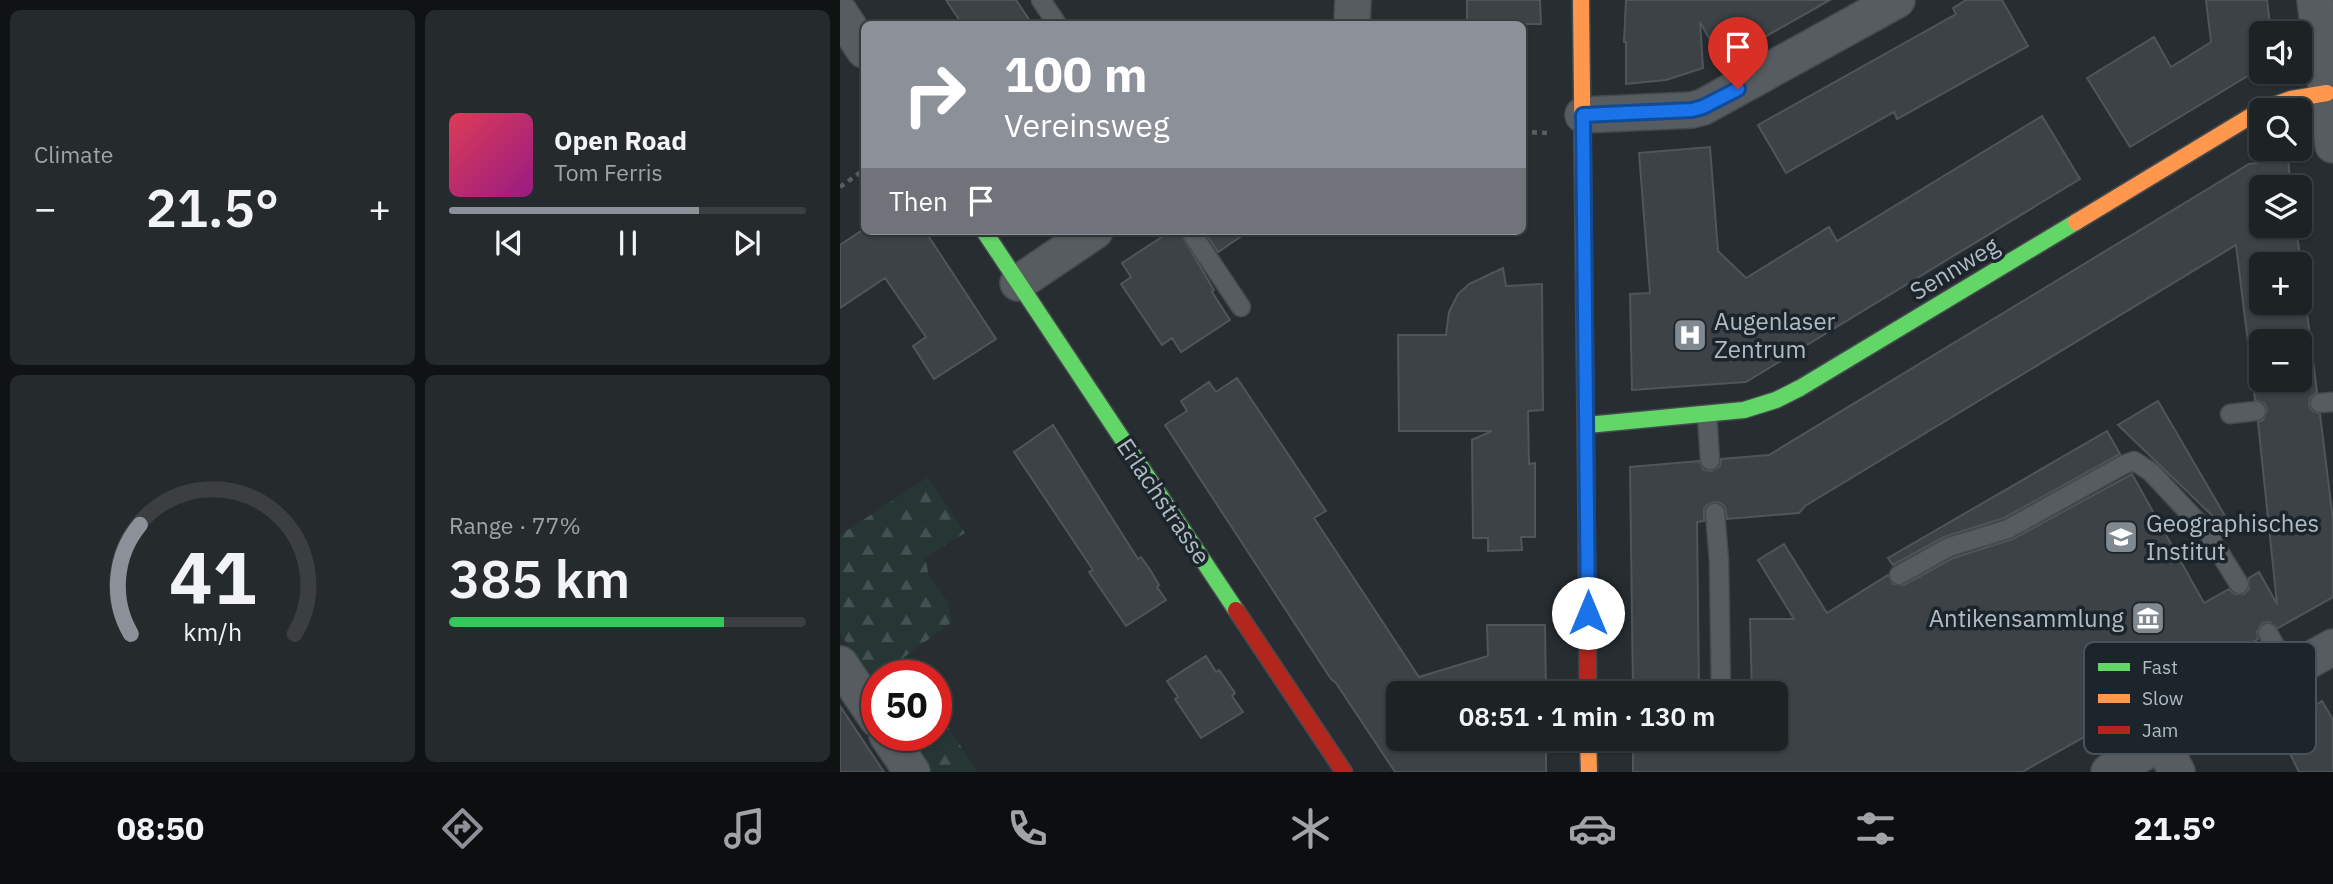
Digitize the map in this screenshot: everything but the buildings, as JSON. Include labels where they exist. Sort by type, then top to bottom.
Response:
[{"type":"street","points":[[1352,21],[1353,0]]},
{"type":"street","points":[[1581,0],[1588,681]]},
{"type":"street","points":[[1583,115],[1692,110],[1703,107],[1897,0]]},
{"type":"street","points":[[2315,0],[2333,145]]},
{"type":"street","points":[[840,13],[861,45]]},
{"type":"street","name":"Sennweg","points":[[1587,425],[1706,415],[1761,405],[1800,388],[2261,110],[2291,99],[2327,93]]},
{"type":"street","name":"Erlachstrasse","points":[[987,235],[1344,772]]},
{"type":"street","points":[[1018,283],[1089,235]]},
{"type":"street","points":[[2316,656],[2333,647]]},
{"type":"street","points":[[840,664],[861,695]]},
{"type":"street","points":[[898,751],[912,772]]},
{"type":"street","points":[[1588,751],[1588,772]]},
{"type":"street","points":[[2109,772],[2169,757]]},
{"type":"lane","points":[[1041,0],[1055,21]]},
{"type":"lane","points":[[1194,235],[1241,307]]},
{"type":"lane","points":[[2230,414],[2256,411]]},
{"type":"lane","points":[[1706,415],[1710,460]]},
{"type":"lane","points":[[1899,575],[1949,547],[2008,529],[2134,461],[2151,472],[2206,531],[2239,584]]},
{"type":"lane","points":[[1715,513],[1719,561],[1721,681]]},
{"type":"lane","points":[[2268,633],[2273,642]]},
{"type":"path","points":[[1526,132],[1549,133]]},
{"type":"path","points":[[840,187],[861,172]]},
{"type":"green space","points":[[928,477],[965,533],[925,558],[929,576],[948,602],[952,622],[903,658],[904,660],[861,660],[861,665],[840,633],[840,535]]},
{"type":"green space","points":[[952,733],[978,772],[931,772],[917,751],[952,751]]},
{"type":"traffic: fast","points":[[1587,425],[1744,410],[1776,400],[2076,222]]},
{"type":"traffic: fast","points":[[987,235],[1236,610]]},
{"type":"traffic: slow","points":[[1581,0],[1586,461]]},
{"type":"traffic: slow","points":[[2076,222],[2261,110],[2291,99],[2327,93]]},
{"type":"traffic: slow","points":[[1588,751],[1589,772]]},
{"type":"traffic: jam","points":[[1586,461],[1588,681]]},
{"type":"traffic: jam","points":[[1236,610],[1344,772]]},
{"type":"place","name":"Augenlaser Zentrum","points":[[1690,335]]},
{"type":"place","name":"Geographisches Institut","points":[[2121,537]]},
{"type":"place","name":"Antikensammlung","points":[[2148,618]]},
{"type":"route","points":[[1588,613],[1583,115],[1692,110],[1738,89]]}]
